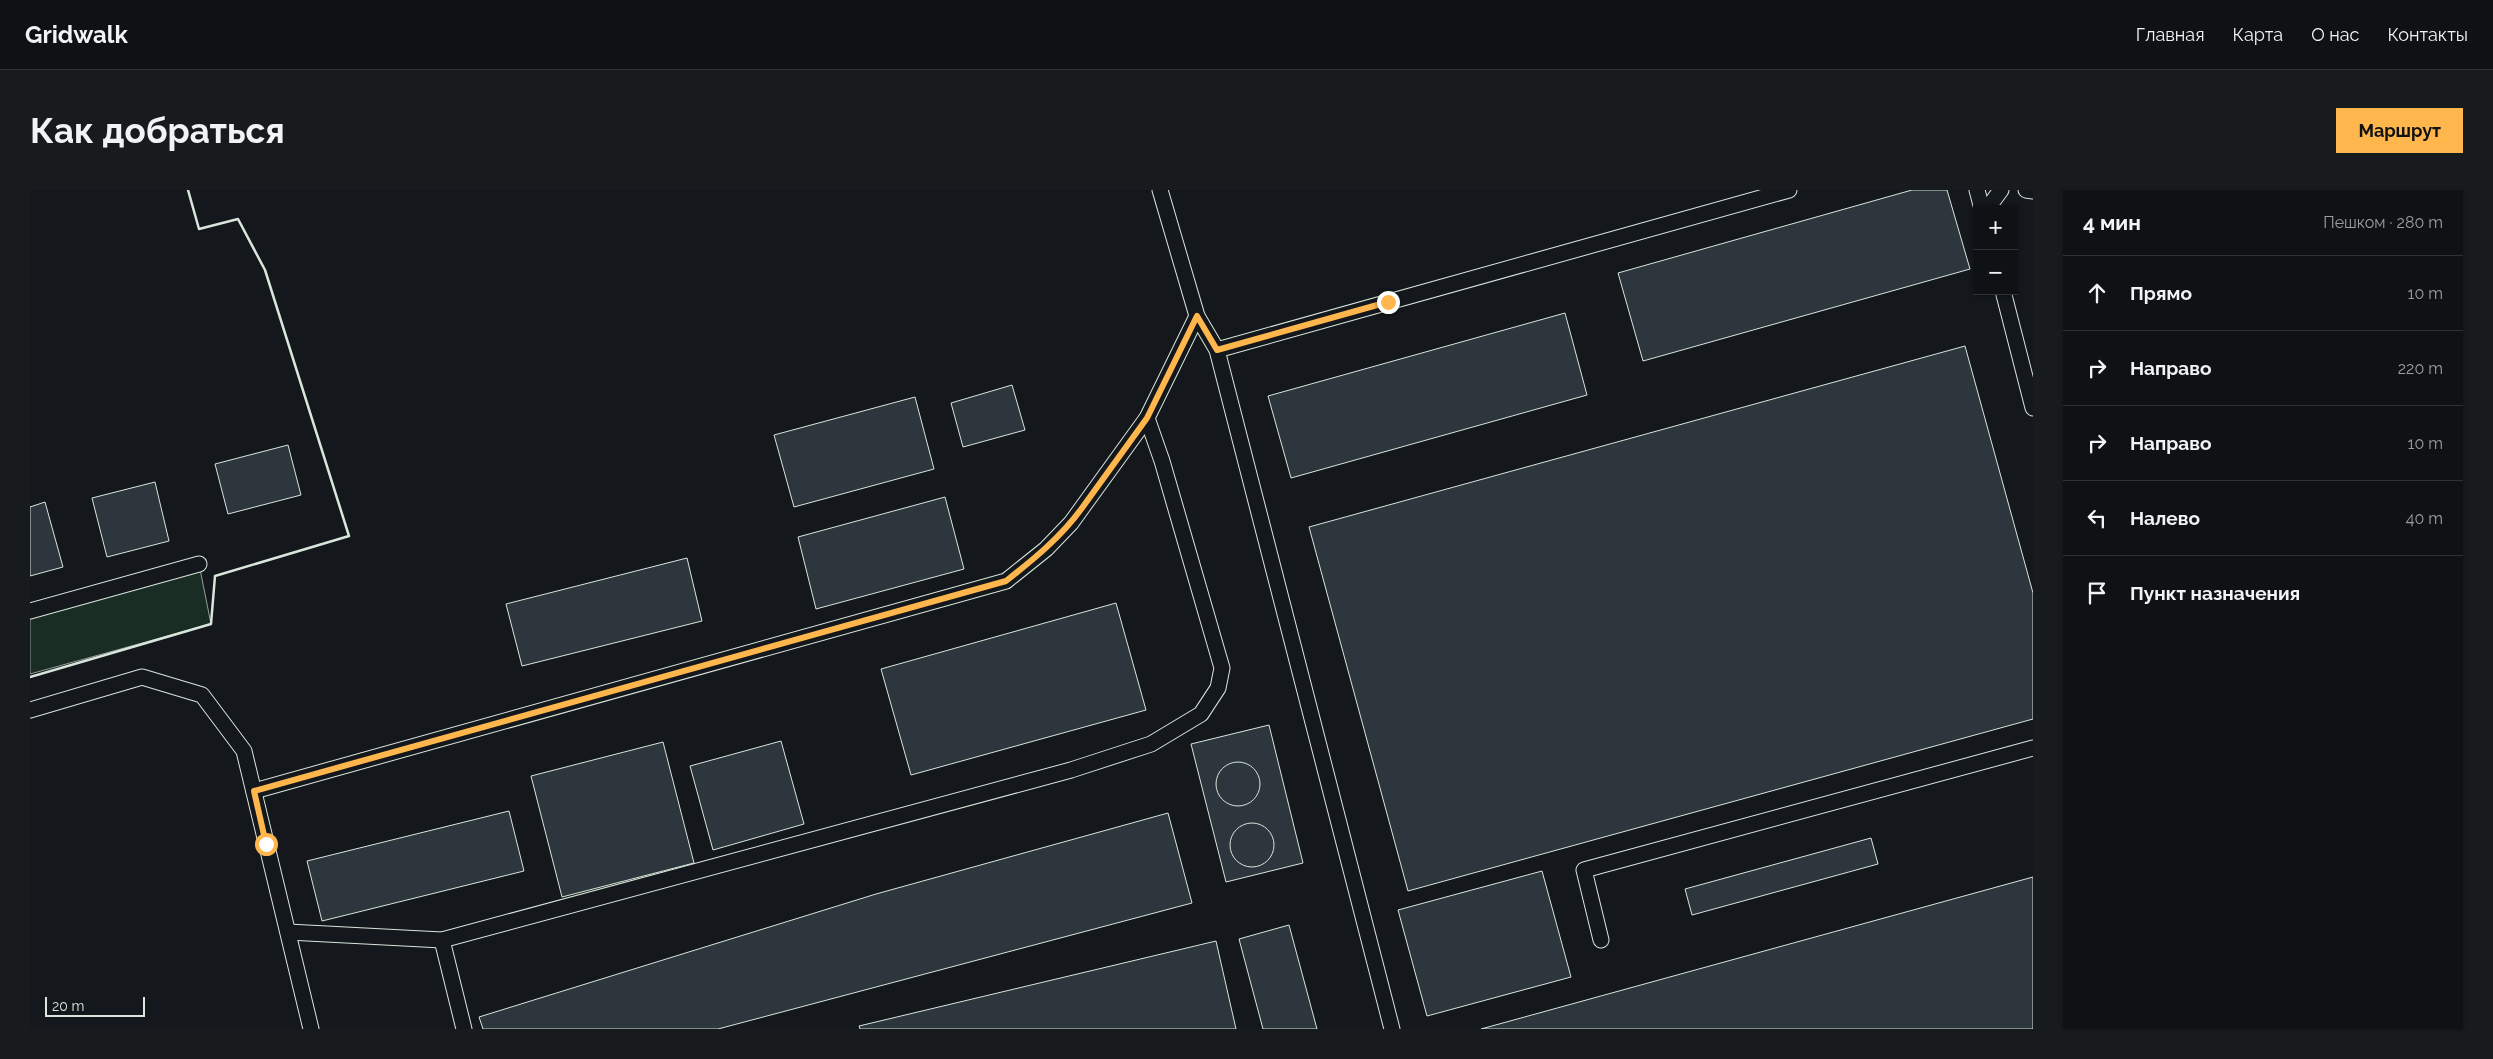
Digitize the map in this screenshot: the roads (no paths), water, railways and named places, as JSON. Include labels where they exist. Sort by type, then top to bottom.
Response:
[{"type":"lane","points":[[1160,190],[1197,316],[1217,350],[1392,1029]]},
{"type":"lane","points":[[1217,350],[1789,190]]},
{"type":"lane","points":[[1977,190],[1981,205]]},
{"type":"lane","points":[[1990,205],[2001,190]]},
{"type":"lane","points":[[2026,190],[2033,191]]},
{"type":"lane","points":[[2004,295],[2033,408]]},
{"type":"lane","points":[[254,791],[1006,581],[1046,549],[1071,523],[1147,418],[1197,316]]},
{"type":"lane","points":[[288,932],[442,940],[1071,770],[1151,744],[1201,714],[1218,688],[1222,668],[1165,470],[1147,418]]},
{"type":"lane","points":[[30,611],[199,564]]},
{"type":"lane","points":[[30,710],[142,677],[202,695],[244,750],[311,1029]]},
{"type":"lane","points":[[1601,940],[1584,870],[2033,748]]},
{"type":"lane","points":[[442,940],[464,1029]]}]
